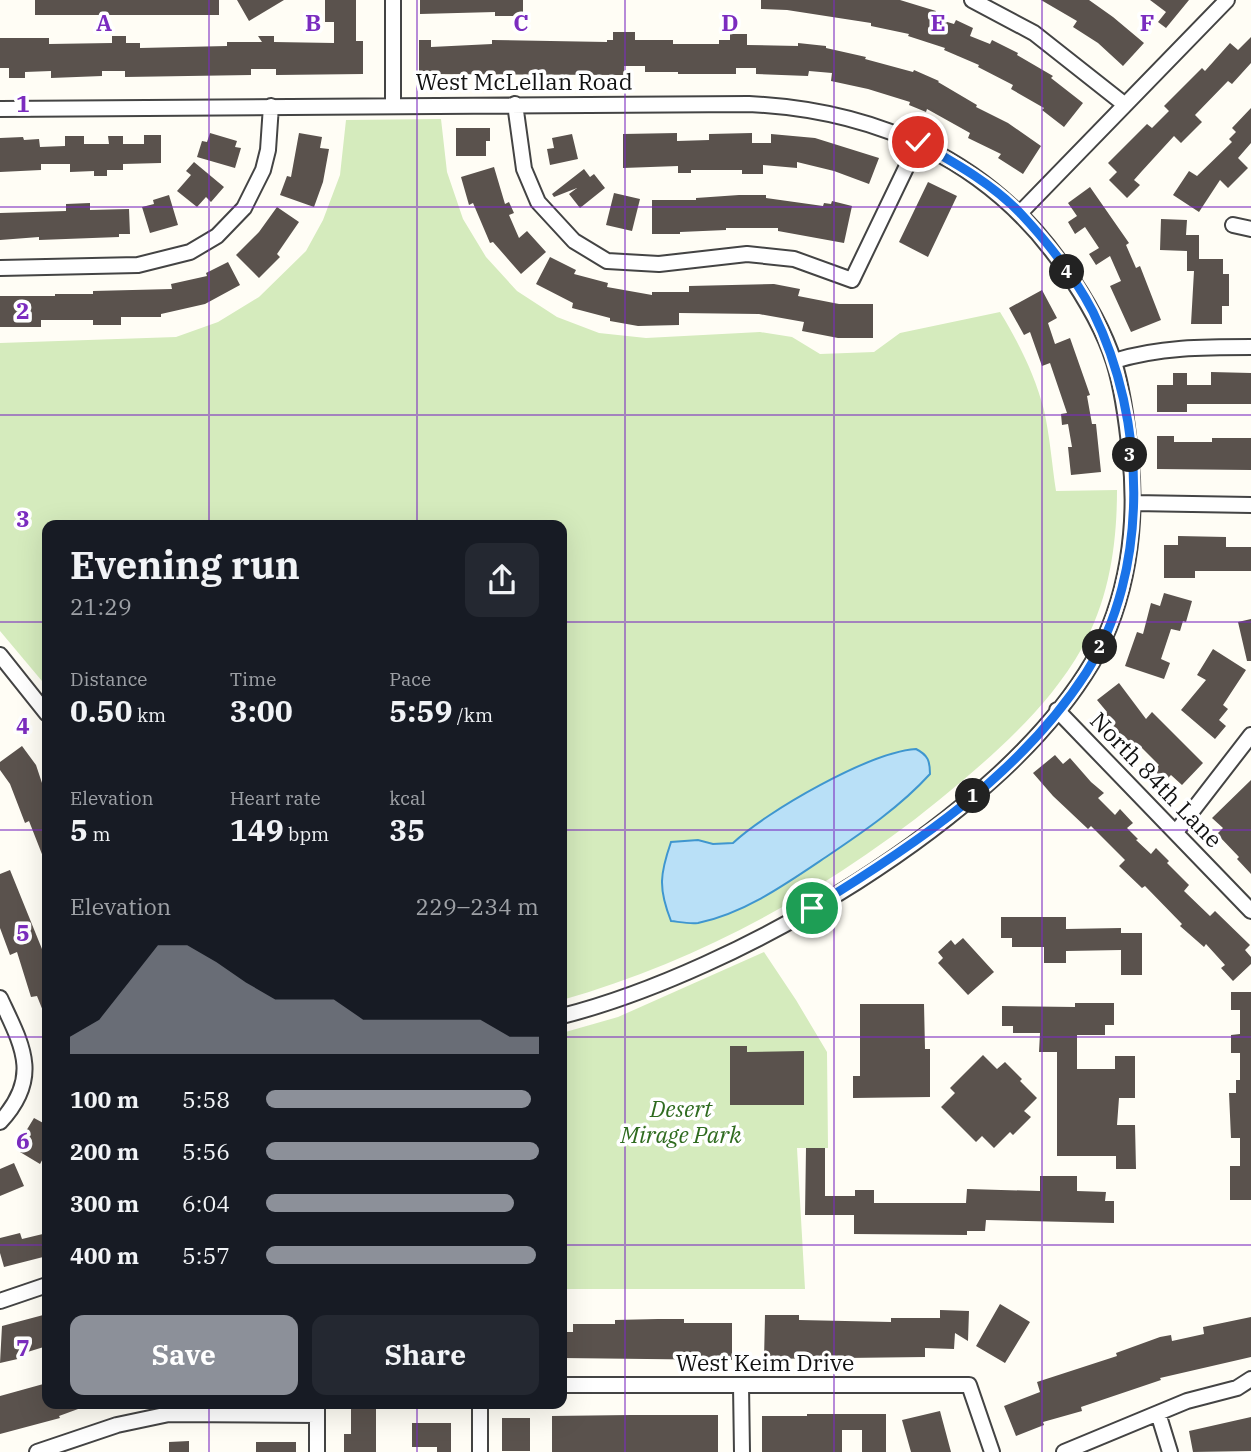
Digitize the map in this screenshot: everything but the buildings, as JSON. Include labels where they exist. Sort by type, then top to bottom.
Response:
[{"type":"street","points":[[393,0],[393,105]]},
{"type":"street","points":[[972,0],[1034,33],[1124,104]]},
{"type":"street","points":[[1020,213],[1227,0]]},
{"type":"street","points":[[515,104],[524,169],[538,202],[574,241],[607,261],[659,264],[747,254],[794,259],[852,280],[918,142]]},
{"type":"street","name":"West McLellan Road","points":[[0,109],[515,104],[789,106],[852,118],[918,142],[982,181],[1020,213],[1051,248],[1077,286],[1092,311],[1114,361],[1127,423],[1133,503],[1129,556],[1111,622],[1094,659],[1058,710],[1024,750],[943,820],[860,879],[763,935],[698,967],[622,998],[567,1014]]},
{"type":"street","points":[[0,268],[138,265],[190,252],[231,223],[244,208],[263,170],[268,150],[271,106]]},
{"type":"street","points":[[1233,225],[1251,229]]},
{"type":"street","points":[[1114,361],[1171,349],[1251,347]]},
{"type":"street","points":[[1133,503],[1251,505]]},
{"type":"street","points":[[0,655],[42,708]]},
{"type":"street","name":"North 84th Lane","points":[[1058,710],[1251,912]]},
{"type":"street","points":[[1176,832],[1251,735]]},
{"type":"street","points":[[0,998],[23,1050],[25,1067],[22,1085],[11,1110],[0,1122]]},
{"type":"street","points":[[0,1301],[42,1287]]},
{"type":"street","points":[[1063,1452],[1187,1401],[1237,1388],[1251,1379]]},
{"type":"street","name":"West Keim Drive","points":[[567,1385],[969,1385],[992,1452]]},
{"type":"street","points":[[741,1385],[741,1452]]},
{"type":"street","points":[[1237,1388],[1251,1394]]},
{"type":"street","points":[[37,1452],[117,1425],[169,1414],[317,1409],[317,1452]]},
{"type":"street","points":[[480,1409],[480,1452]]},
{"type":"street","points":[[1158,1413],[1170,1452]]},
{"type":"green space","points":[[441,119],[447,172],[463,219],[486,257],[517,291],[557,317],[599,333],[646,338],[760,332],[792,337],[820,354],[874,352],[900,333],[1000,312],[1014,335],[1036,384],[1048,430],[1056,491],[1117,490],[1113,551],[1105,591],[1082,648],[1057,686],[1028,720],[962,781],[918,817],[823,883],[774,912],[670,962],[617,983],[567,998],[567,520],[42,520],[42,681],[0,631],[0,343],[176,337],[218,322],[259,297],[306,251],[323,220],[340,175],[346,120]]},
{"type":"green space","name":"Desert Mirage Park","points":[[764,952],[827,1052],[828,1148],[797,1148],[805,1289],[567,1289],[567,1032],[618,1017]]},
{"type":"water","points":[[916,749],[928,759],[930,774],[894,808],[854,838],[749,905],[698,923],[671,921],[662,881],[671,842],[698,840],[713,844],[733,843],[769,815],[820,785],[873,760]]},
{"type":"route","points":[[812,908],[878,867],[943,820],[1024,750],[1071,694],[1094,659],[1111,622],[1129,556],[1133,503],[1127,423],[1114,361],[1092,311],[1051,248],[1020,213],[990,187],[918,142]]}]
